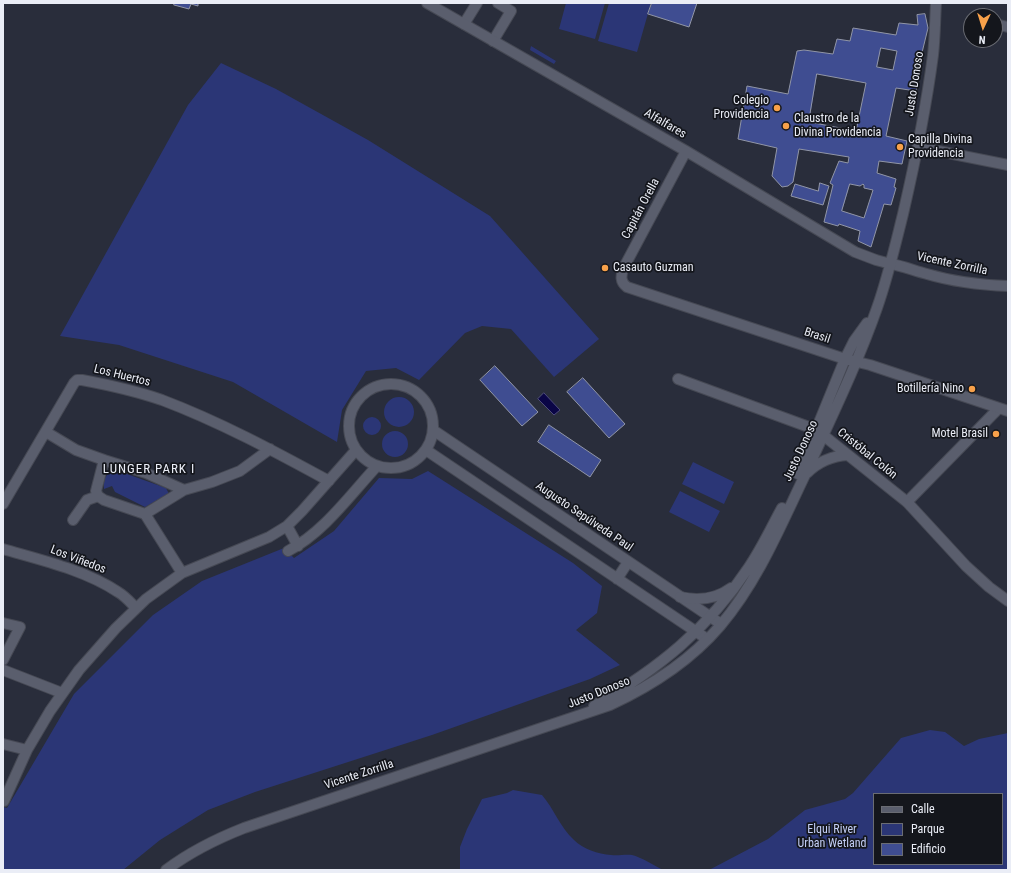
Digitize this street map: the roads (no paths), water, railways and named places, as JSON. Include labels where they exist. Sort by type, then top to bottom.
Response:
[{"type":"street","points":[[464,24],[477,3]]},
{"type":"street","points":[[493,41],[511,11],[498,3]]},
{"type":"street","name":"Justo Donoso","points":[[568,720],[595,706],[632,683],[672,654],[696,632],[737,584],[759,550],[785,501],[856,361],[877,307],[891,264],[918,147],[933,54],[936,3]]},
{"type":"street","name":"Alfalfares","points":[[434,5],[493,41],[686,151],[855,252],[891,264]]},
{"type":"street","points":[[918,147],[1008,165]]},
{"type":"street","name":"Capitán Orella","points":[[621,279],[623,268],[686,151]]},
{"type":"street","name":"Vicente Zorrilla","points":[[891,264],[973,284],[1008,286]]},
{"type":"street","name":"Brasil","points":[[621,279],[623,284],[627,287],[1003,410]]},
{"type":"street","name":"Justo Donoso","points":[[568,720],[610,705],[649,686],[684,660],[707,640],[740,600],[756,574],[801,484],[845,359],[854,341],[877,307]]},
{"type":"street","name":"Cristóbal Colón","points":[[678,378],[820,432],[907,502],[966,566],[989,587],[1008,600]]},
{"type":"street","name":"Los Huertos","points":[[3,504],[77,380],[123,388],[161,400],[229,428],[329,481]]},
{"type":"street","points":[[396,384],[410,388],[422,397],[430,409],[433,430],[432,437],[426,450],[415,461],[403,466],[390,468],[377,466],[366,460],[356,450],[351,438],[349,425],[351,412],[357,401],[367,390],[381,385],[396,384]]},
{"type":"street","points":[[907,502],[1003,410]]},
{"type":"street","name":"Augusto Sepúlveda Paul","points":[[433,430],[721,624]]},
{"type":"street","points":[[46,432],[76,450],[146,473],[184,490]]},
{"type":"street","points":[[145,514],[184,490],[212,482],[240,471],[270,449]]},
{"type":"street","points":[[4,801],[27,750],[62,693],[97,648],[136,608],[146,599],[182,574],[269,537],[287,526],[356,450]]},
{"type":"street","points":[[426,450],[707,640]]},
{"type":"street","points":[[801,484],[808,473],[818,464],[831,458],[848,455]]},
{"type":"street","points":[[104,460],[96,491],[98,496],[104,500],[145,514],[182,574]]},
{"type":"street","points":[[288,551],[298,546],[313,534],[377,466]]},
{"type":"street","points":[[74,520],[87,500],[98,496]]},
{"type":"street","points":[[287,526],[298,546]]},
{"type":"street","name":"Los Viñedos","points":[[3,549],[63,567],[98,581],[119,592],[136,608]]},
{"type":"street","points":[[616,578],[628,562]]},
{"type":"street","points":[[680,597],[696,599],[711,597],[724,592],[737,584]]},
{"type":"street","points":[[3,623],[20,627],[3,660]]},
{"type":"street","points":[[3,670],[62,693]]},
{"type":"street","name":"Vicente Zorrilla","points":[[166,870],[207,844],[244,828],[568,720]]},
{"type":"street","points":[[3,744],[27,750]]},
{"type":"place","name":"Colegio Providencia","points":[[777,108]]},
{"type":"place","name":"Claustro de la Divina Providencia","points":[[786,126]]},
{"type":"place","name":"Capilla Divina Providencia","points":[[900,147]]},
{"type":"place","name":"Casauto Guzman","points":[[605,268]]},
{"type":"place","name":"Botillería Nino","points":[[972,389]]},
{"type":"place","name":"Motel Brasil","points":[[996,434]]},
{"type":"district","name":"LUNGER PARK I","points":[[149,470]]},
{"type":"park label","name":"Elqui River Urban Wetland","points":[[832,837]]}]
